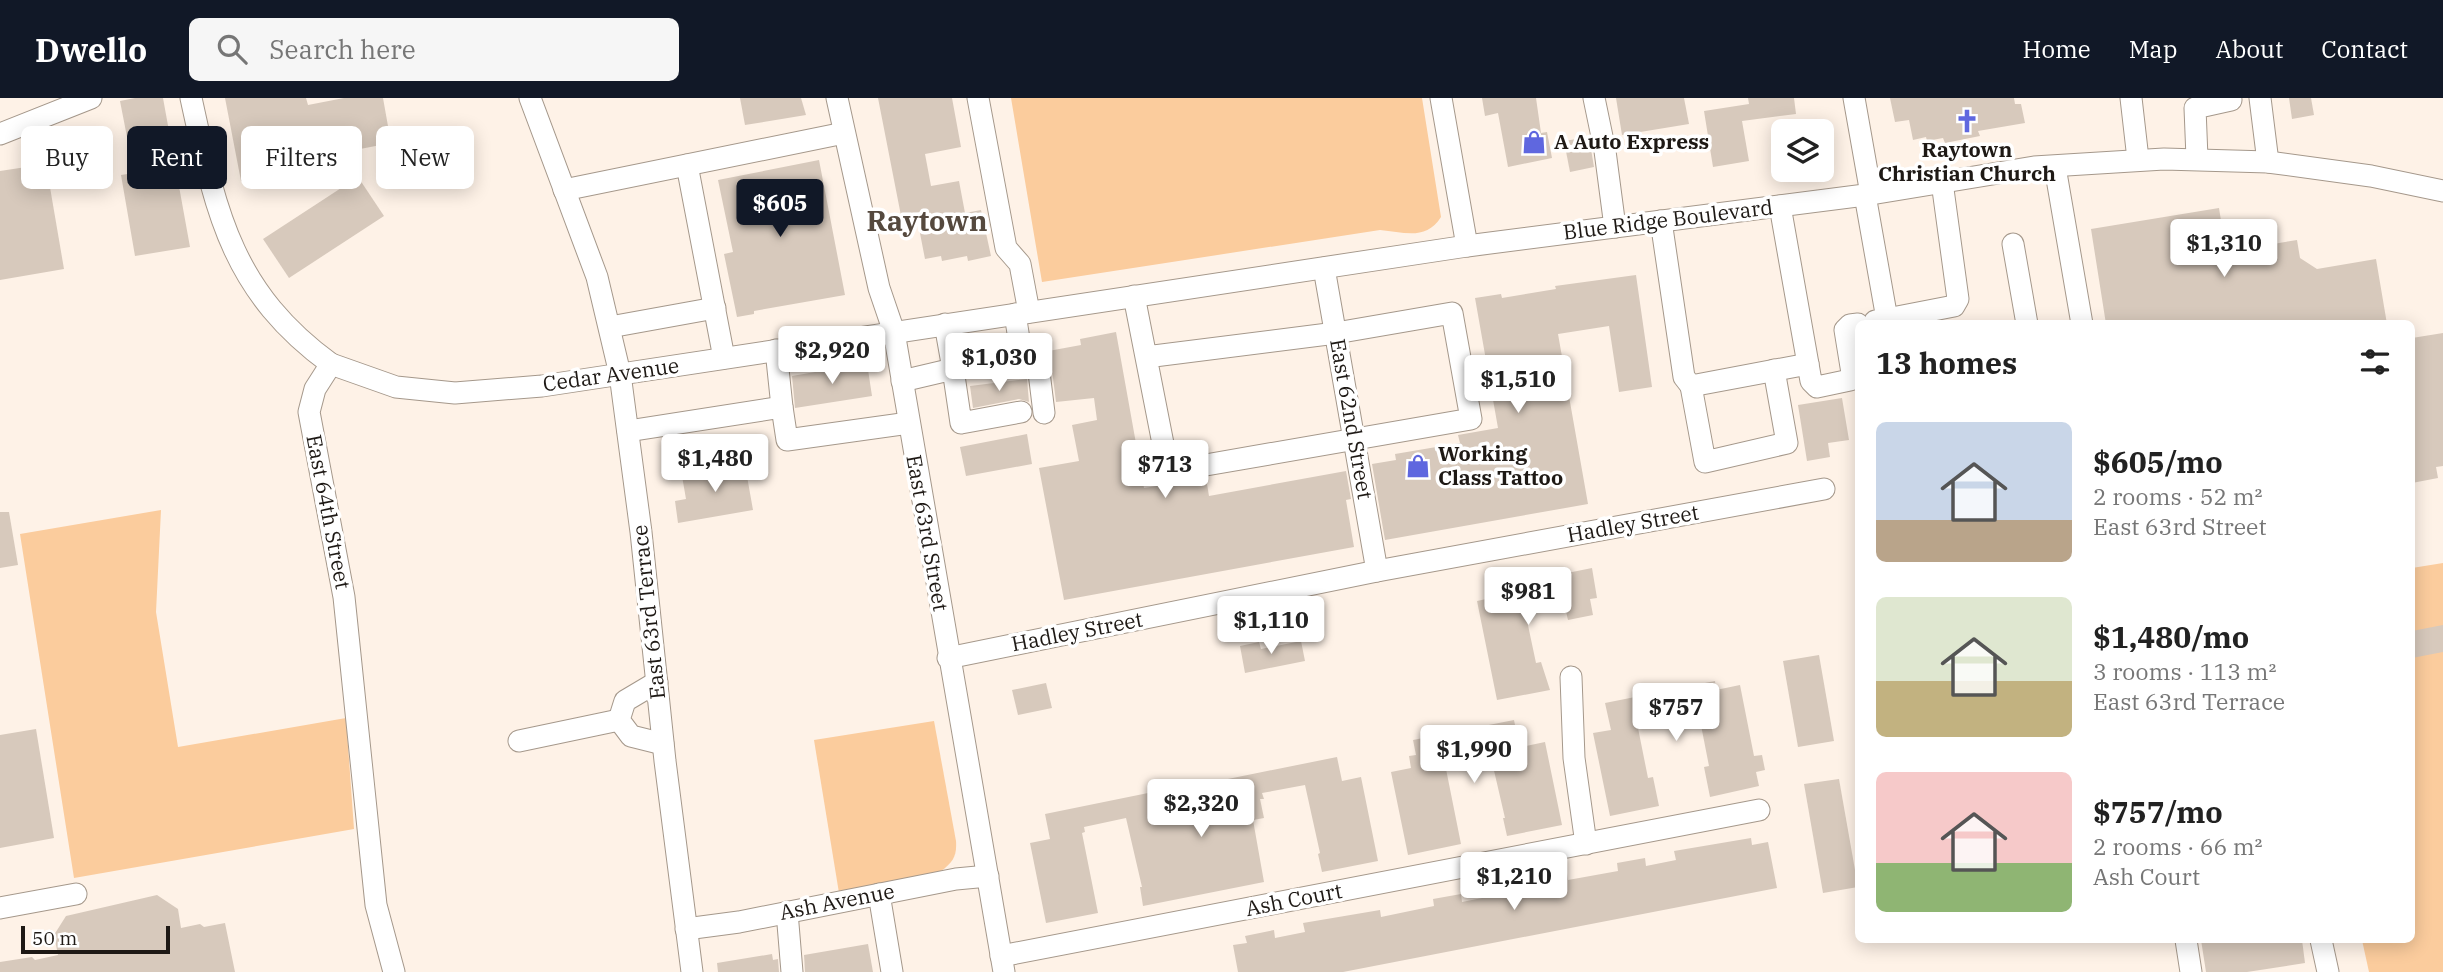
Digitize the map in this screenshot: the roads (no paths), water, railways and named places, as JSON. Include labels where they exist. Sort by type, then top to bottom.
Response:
[{"type":"street","points":[[0,134],[91,98]]},
{"type":"street","points":[[191,98],[210,185],[234,253],[254,288],[280,320],[308,347],[331,364]]},
{"type":"street","name":"East 63rd Terrace","points":[[530,98],[597,277],[620,374],[692,972]]},
{"type":"street","name":"East 63rd Street","points":[[837,98],[879,288],[894,332],[948,658],[1003,964]]},
{"type":"street","points":[[978,98],[1006,248],[1020,264],[1022,358]]},
{"type":"street","points":[[1441,98],[1467,246]]},
{"type":"street","points":[[1594,98],[1605,151],[1615,227]]},
{"type":"street","points":[[1854,98],[1886,319]]},
{"type":"street","points":[[2132,98],[2138,159]]},
{"type":"street","points":[[2197,158],[2194,108],[2231,100],[2230,98]]},
{"type":"street","points":[[2260,98],[2268,162]]},
{"type":"street","points":[[564,190],[844,133]]},
{"type":"street","name":"Blue Ridge Boulevard","points":[[894,332],[1467,246],[1868,194],[2034,167],[2138,159],[2197,158],[2268,162],[2371,176],[2443,191]]},
{"type":"street","points":[[687,165],[724,358]]},
{"type":"street","points":[[2055,167],[2081,320]]},
{"type":"street","points":[[1881,320],[1954,306],[1958,299],[1942,182]]},
{"type":"street","points":[[1780,206],[1811,381],[1817,387],[1850,380],[1852,373],[1845,330],[1855,324]]},
{"type":"street","points":[[1661,221],[1684,377],[1691,386],[1705,462],[1787,443],[1774,370]]},
{"type":"street","points":[[2013,244],[2026,320]]},
{"type":"street","name":"East 62nd Street","points":[[1324,268],[1377,571]]},
{"type":"street","points":[[1134,296],[1167,464],[1177,471],[1471,419],[1452,313],[1336,333],[1146,357]]},
{"type":"street","points":[[610,327],[715,308]]},
{"type":"street","points":[[946,324],[961,423],[1021,412]]},
{"type":"street","name":"Cedar Avenue","points":[[331,364],[397,387],[455,393],[542,386],[894,332]]},
{"type":"street","points":[[776,350],[788,440],[909,423]]},
{"type":"street","points":[[902,382],[953,369],[1022,358],[1038,364],[1044,413]]},
{"type":"street","name":"East 64th Street","points":[[331,364],[314,389],[309,412],[344,597],[376,905],[394,972]]},
{"type":"street","points":[[1691,386],[1808,364]]},
{"type":"street","points":[[628,430],[782,407]]},
{"type":"street","name":"Hadley Street","points":[[948,658],[1377,571],[1824,489]]},
{"type":"street","points":[[1572,677],[1574,758],[1586,844]]},
{"type":"street","points":[[619,720],[625,701],[657,682]]},
{"type":"street","points":[[519,741],[619,720]]},
{"type":"street","points":[[619,720],[631,736],[663,744]]},
{"type":"street","name":"Ash Court","points":[[1003,964],[1759,810]]},
{"type":"street","name":"Ash Avenue","points":[[686,929],[988,876]]},
{"type":"street","points":[[0,908],[76,894]]},
{"type":"street","points":[[879,894],[892,972]]},
{"type":"street","points":[[787,912],[792,972]]},
{"type":"street","points":[[2186,943],[2191,972]]},
{"type":"street","points":[[2322,943],[2328,972]]},
{"type":"place","name":"Raytown Christian Church","points":[[1967,121]]},
{"type":"place","name":"A Auto Express","points":[[1534,142]]},
{"type":"place","name":"Working Class Tattoo","points":[[1418,466]]},
{"type":"district","name":"Raytown","points":[[927,221]]}]
